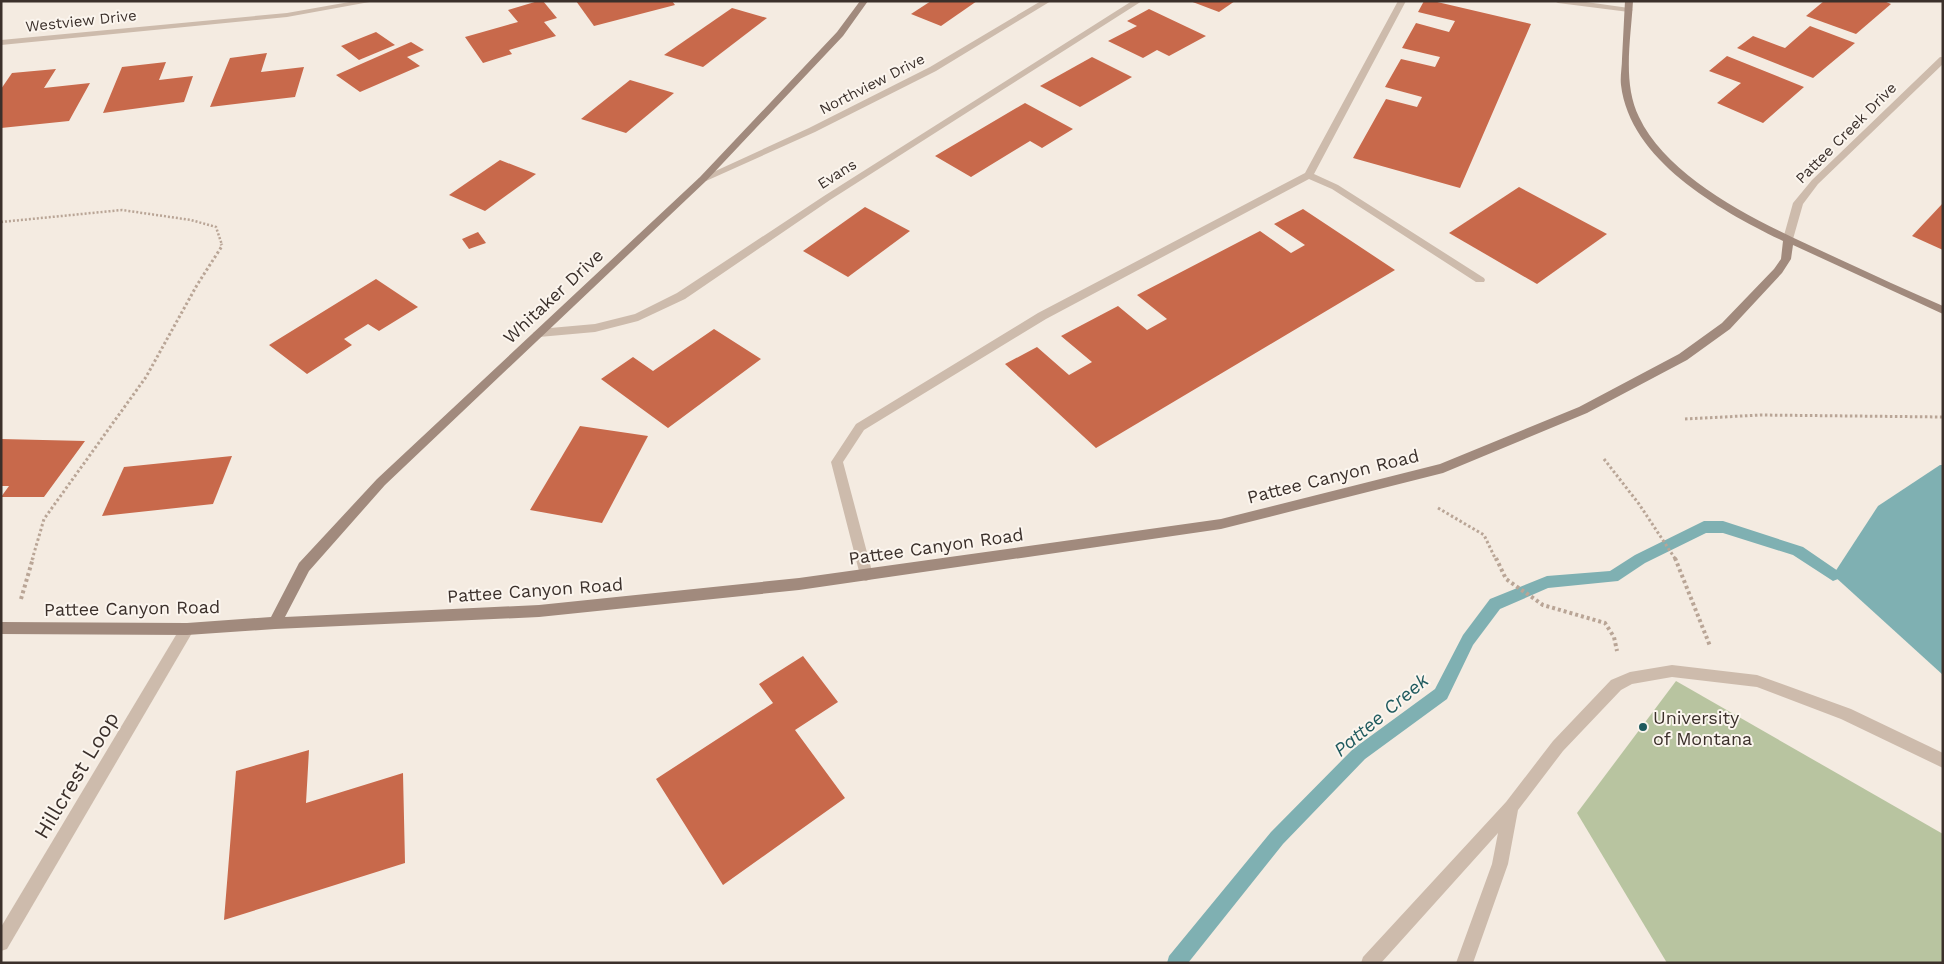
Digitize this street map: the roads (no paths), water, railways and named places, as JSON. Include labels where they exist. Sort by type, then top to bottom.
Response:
[{"type":"street","name":"Westview Drive","points":[[1,43],[287,15],[371,1]]},
{"type":"street","name":"Whitaker Drive","points":[[275,623],[304,567],[381,482],[703,179],[840,34],[864,1]]},
{"type":"street","name":"Northview Drive","points":[[703,179],[812,130],[933,69],[1047,1]]},
{"type":"street","name":"Evans","points":[[538,333],[594,328],[638,317],[681,296],[827,198],[1138,1]]},
{"type":"street","points":[[866,575],[837,462],[860,427],[1042,316],[1309,175],[1402,1]]},
{"type":"street","points":[[1558,1],[1629,6],[1626,99],[1633,117],[1647,138],[1662,157],[1684,178],[1725,206],[1788,240],[1943,310]]},
{"type":"street","name":"Pattee Creek Drive","points":[[1788,240],[1801,198],[1943,58]]},
{"type":"street","points":[[1309,175],[1335,187],[1480,280]]},
{"type":"street","name":"Pattee Canyon Road","points":[[7,628],[187,629],[539,611],[799,584],[1221,524],[1443,468],[1583,410],[1682,357],[1726,326],[1778,272],[1786,259],[1788,240]]},
{"type":"street","name":"Hillcrest Loop","points":[[1,943],[187,629]]},
{"type":"street","points":[[1369,963],[1511,807],[1558,746],[1616,686],[1630,678],[1672,671],[1757,681],[1846,714],[1943,761]]},
{"type":"street","points":[[1464,963],[1500,864],[1511,807]]},
{"type":"water","points":[[1940,465],[1943,465],[1943,675],[1833,575],[1878,506]]},
{"type":"waterway","name":"Pattee Creek","points":[[1176,963],[1277,838],[1359,754],[1441,694],[1468,640],[1495,604],[1547,582],[1613,577],[1640,559],[1704,527],[1723,527],[1798,551],[1833,575]]},
{"type":"place","name":"University of Montana","points":[[1643,727]]}]
